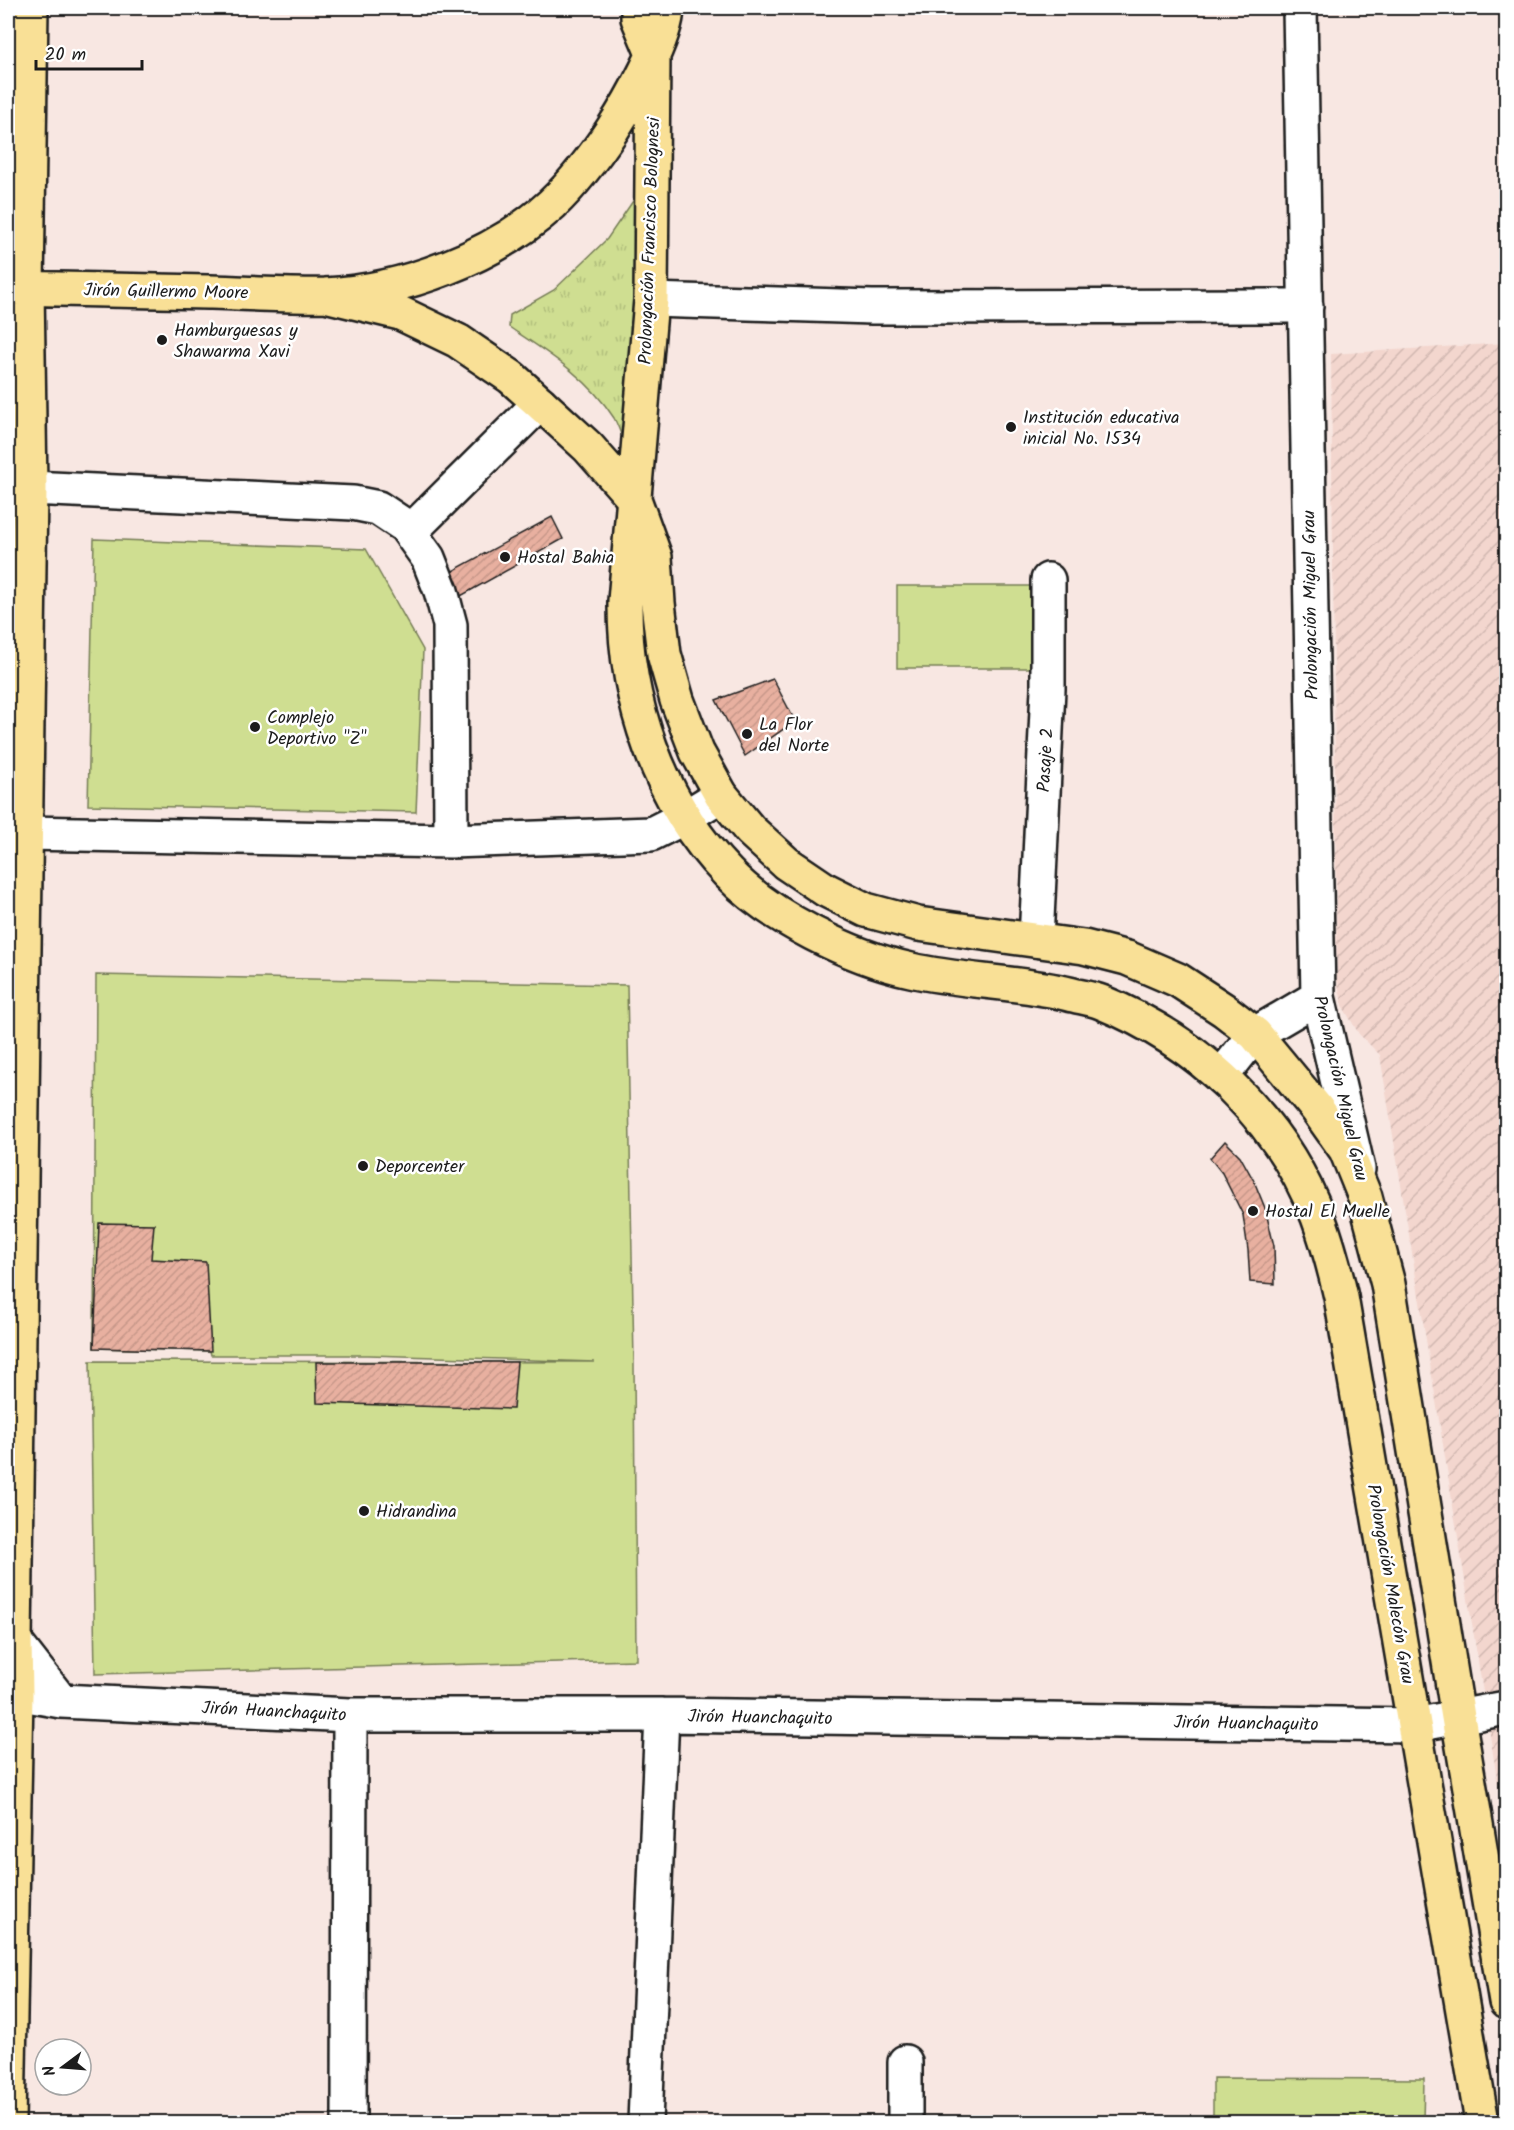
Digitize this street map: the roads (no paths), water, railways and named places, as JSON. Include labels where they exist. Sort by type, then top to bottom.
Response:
[{"type":"main road","points":[[8,2122],[11,1641],[30,488],[17,288],[31,8]]},
{"type":"main road","points":[[638,8],[638,18],[653,54]]},
{"type":"main road","points":[[653,54],[667,15],[667,8]]},
{"type":"main road","name":"Jirón Guillermo Moore","points":[[17,288],[325,295],[391,285],[449,268],[510,234],[551,204],[592,160],[626,110],[653,54]]},
{"type":"main road","name":"Prolongación Francisco Bolognesi","points":[[653,54],[651,300],[625,632],[632,687],[663,778],[704,845],[730,875],[764,903],[808,930],[856,954],[909,970],[1044,988],[1098,1001],[1148,1023],[1189,1050],[1221,1077]]},
{"type":"main road","name":"Jirón Guillermo Moore","points":[[325,295],[400,313],[458,341],[512,377],[588,447],[634,499]]},
{"type":"main road","name":"Prolongación Francisco Bolognesi","points":[[634,499],[655,557],[664,654],[676,700],[697,752],[721,795],[750,830],[786,863],[826,890],[866,910],[918,924],[1084,947],[1127,958],[1178,980],[1224,1010],[1255,1034],[1317,1109],[1346,1150],[1365,1197]]},
{"type":"main road","name":"Prolongación Malecón Grau","points":[[1221,1077],[1278,1140],[1317,1215],[1332,1257],[1345,1317],[1482,2122]]},
{"type":"main road","points":[[1365,1197],[1388,1284],[1506,2002]]},
{"type":"main road","points":[[1345,1317],[1392,1308]]},
{"type":"street","name":"Prolongación Miguel Grau","points":[[1300,8],[1318,997],[1365,1197]]},
{"type":"street","points":[[651,300],[873,307],[1306,306]]},
{"type":"street","points":[[410,532],[540,403]]},
{"type":"street","points":[[30,488],[353,502],[378,508],[405,526],[428,558],[441,591],[450,626],[451,842]]},
{"type":"street","name":"Pasaje 2","points":[[1035,940],[1048,689],[1048,580]]},
{"type":"street","points":[[25,833],[451,842],[651,834],[686,817],[721,795]]},
{"type":"street","points":[[1221,1077],[1255,1034],[1318,997]]},
{"type":"street","points":[[11,1641],[62,1701]]},
{"type":"street","name":"Jirón Huanchaquito","points":[[12,1692],[62,1701],[350,1715],[662,1715],[1415,1725],[1506,1708]]},
{"type":"street","points":[[349,2122],[350,1715]]},
{"type":"street","points":[[645,2122],[662,1715]]},
{"type":"street","points":[[905,2062],[905,2122]]},
{"type":"place","name":"Hamburguesas y Shawarma Xavi","points":[[162,340]]},
{"type":"place","name":"Institución educativa inicial No. 1534","points":[[1011,427]]},
{"type":"place","name":"Hostal Bahia","points":[[505,557]]},
{"type":"place","name":"Complejo Deportivo \"Z\"","points":[[255,727]]},
{"type":"place","name":"La Flor del Norte","points":[[747,734]]},
{"type":"place","name":"Deporcenter","points":[[363,1166]]},
{"type":"place","name":"Hostal El Muelle","points":[[1253,1211]]},
{"type":"place","name":"Hidrandina","points":[[364,1511]]}]
